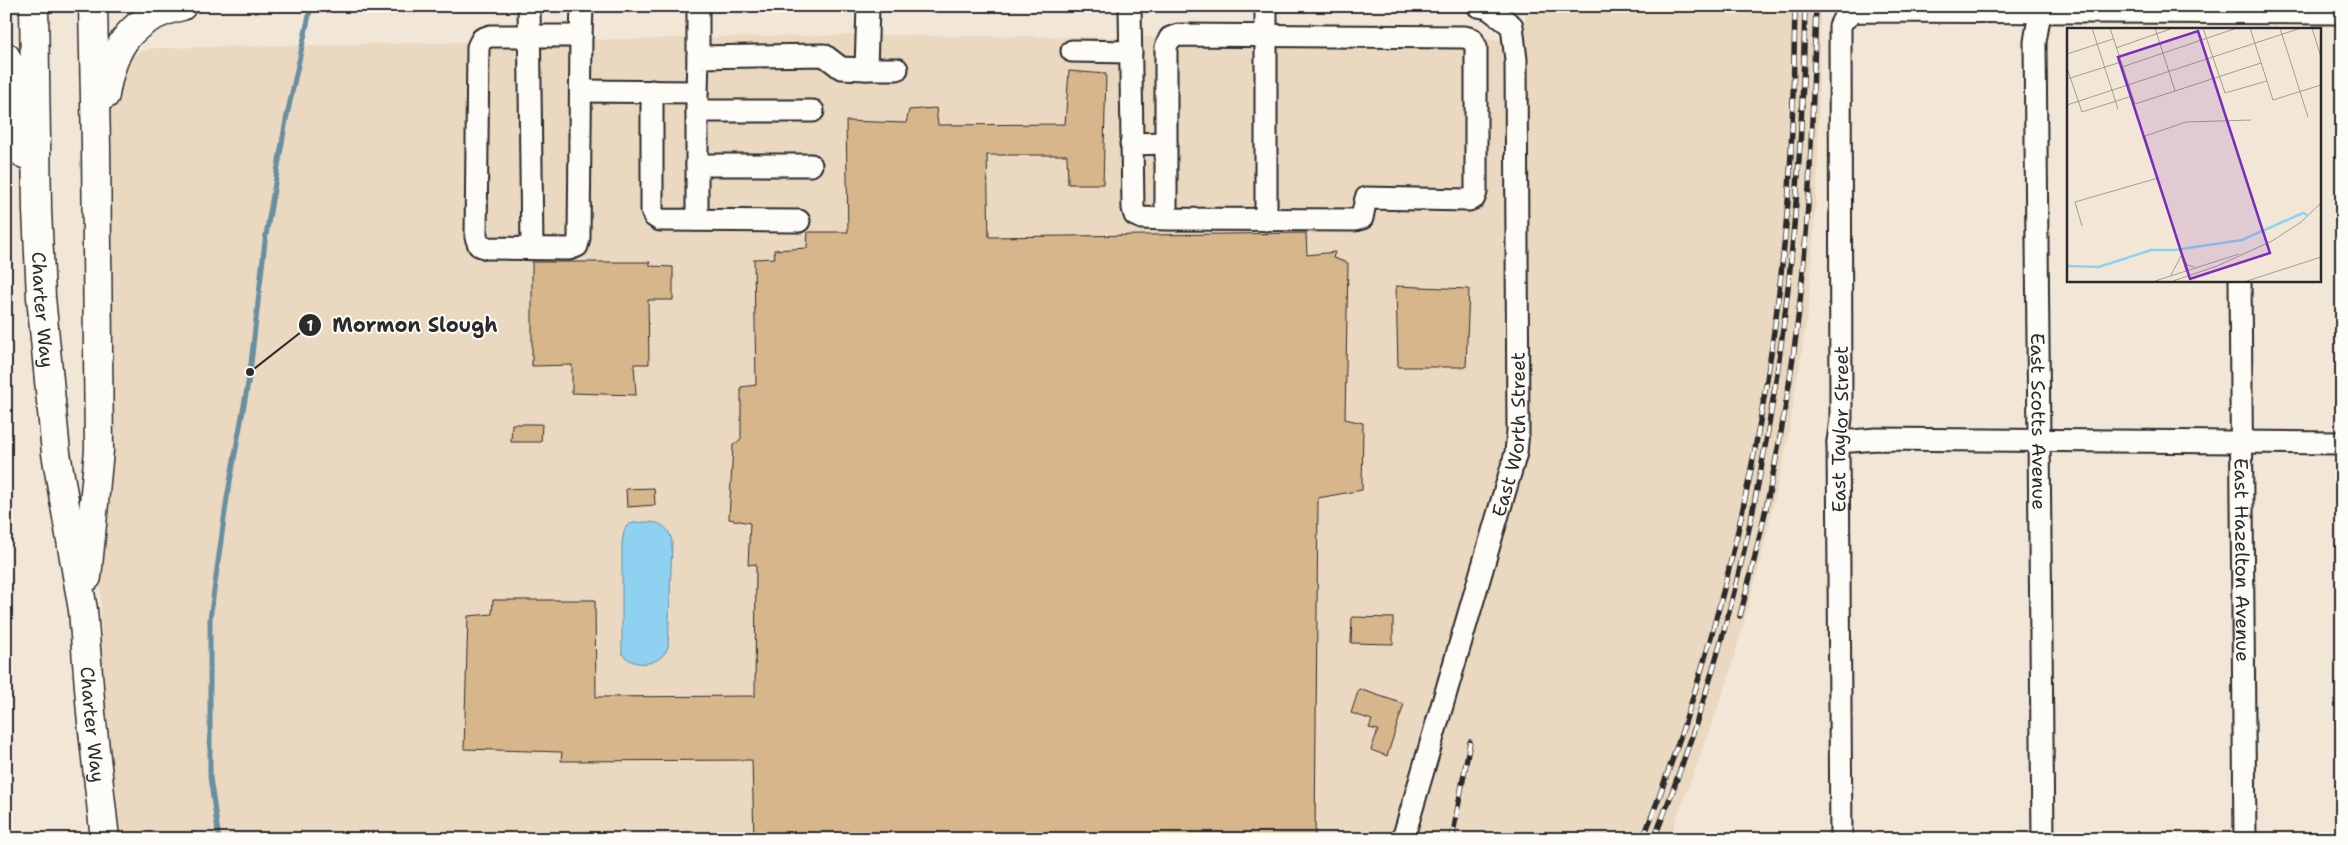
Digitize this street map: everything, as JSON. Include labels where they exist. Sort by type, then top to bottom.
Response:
[{"type":"main road","name":"Charter Way","points":[[34,6],[37,210],[41,297],[56,453],[83,610],[91,714],[105,839]]},
{"type":"main road","name":"Charter Way","points":[[83,610],[99,450],[96,146],[92,6]]},
{"type":"main road","points":[[96,146],[107,80],[119,46],[136,26],[159,12],[182,6]]},
{"type":"main road","points":[[6,58],[10,67],[16,117],[37,210]]},
{"type":"street","points":[[529,6],[532,248]]},
{"type":"street","points":[[581,36],[490,36],[482,39],[478,47],[476,237],[479,245],[487,248],[569,249],[577,246],[580,238],[582,6]]},
{"type":"street","points":[[697,220],[698,6]]},
{"type":"street","points":[[866,69],[868,6]]},
{"type":"street","points":[[1130,6],[1131,144],[1135,215],[1142,218],[1166,219],[1266,220],[1355,220],[1362,218],[1366,198],[1469,200],[1474,198],[1476,192],[1476,48],[1472,39],[1464,37],[1178,35],[1170,38],[1166,46],[1166,219]]},
{"type":"street","points":[[1266,6],[1266,220]]},
{"type":"street","name":"East Worth Street","points":[[1403,839],[1516,453],[1518,431],[1516,60],[1512,26],[1504,18],[1488,8],[1478,6]]},
{"type":"street","points":[[1924,9],[2164,9],[2238,21],[2283,9],[2342,13]]},
{"type":"street","name":"East Taylor Street","points":[[1841,839],[1838,442],[1841,418],[1840,26],[1843,20],[1855,11],[1924,9]]},
{"type":"street","name":"East Scotts Avenue","points":[[2040,9],[2035,42],[2043,839]]},
{"type":"street","points":[[1072,51],[1130,52]]},
{"type":"street","points":[[698,57],[824,55],[841,68],[897,69]]},
{"type":"street","points":[[582,91],[652,92],[697,102],[813,112]]},
{"type":"street","points":[[652,92],[652,210],[654,216],[660,220],[799,221]]},
{"type":"street","points":[[1131,144],[1166,143]]},
{"type":"street","points":[[697,165],[811,164]]},
{"type":"street","name":"East Hazelton Avenue","points":[[2240,281],[2245,839]]},
{"type":"street","points":[[1838,442],[1876,439],[2039,442],[2342,443]]},
{"type":"shaded area","points":[[1525,6],[1820,6],[1818,167],[1809,305],[1787,444],[1759,567],[1726,686],[1669,839],[102,839],[99,93],[117,62],[151,48],[851,35],[1525,40]]},
{"type":"shaded area","points":[[6,119],[10,161],[6,231]]},
{"type":"water","points":[[653,522],[663,526],[667,529],[672,542],[668,647],[660,658],[654,662],[647,663],[634,662],[622,654],[622,543],[627,526],[633,523]]},
{"type":"building","points":[[1069,71],[1106,74],[1103,184],[1068,184],[1067,155],[987,155],[989,237],[1306,233],[1307,255],[1335,252],[1333,258],[1348,263],[1345,419],[1363,423],[1362,490],[1318,498],[1315,839],[754,839],[752,760],[561,761],[562,752],[464,749],[468,616],[492,614],[493,600],[595,600],[596,697],[755,696],[756,564],[748,565],[750,523],[729,519],[733,445],[741,440],[741,387],[756,385],[754,259],[775,258],[774,250],[807,248],[808,232],[848,232],[846,121],[906,123],[909,110],[936,108],[938,125],[1065,124]]},
{"type":"building","points":[[532,262],[650,262],[650,266],[673,267],[673,300],[648,300],[649,364],[634,364],[636,395],[572,393],[572,365],[532,366]]},
{"type":"building","points":[[1396,286],[1469,289],[1466,367],[1398,367]]},
{"type":"building","points":[[512,424],[542,424],[541,442],[511,442]]},
{"type":"building","points":[[654,488],[655,505],[627,507],[626,489]]},
{"type":"building","points":[[1352,617],[1393,618],[1393,644],[1351,643]]},
{"type":"building","points":[[1359,689],[1404,704],[1387,756],[1371,750],[1378,730],[1369,728],[1372,720],[1351,713]]},
{"type":"waterway","points":[[219,839],[210,777],[210,619],[227,498],[250,372],[265,241],[286,120],[311,6]]},
{"type":"railway","points":[[1643,839],[1698,681],[1721,601],[1757,438],[1771,356],[1789,190],[1795,6]]},
{"type":"railway","points":[[1654,839],[1691,739],[1722,637],[1748,534],[1768,430],[1784,324],[1795,219],[1802,112],[1805,6]]},
{"type":"railway","points":[[1740,616],[1778,450],[1799,307],[1810,178],[1816,6]]},
{"type":"railway","points":[[1452,839],[1470,742]]},
{"type":"place","name":"Mormon Slough","points":[[250,372]]}]
